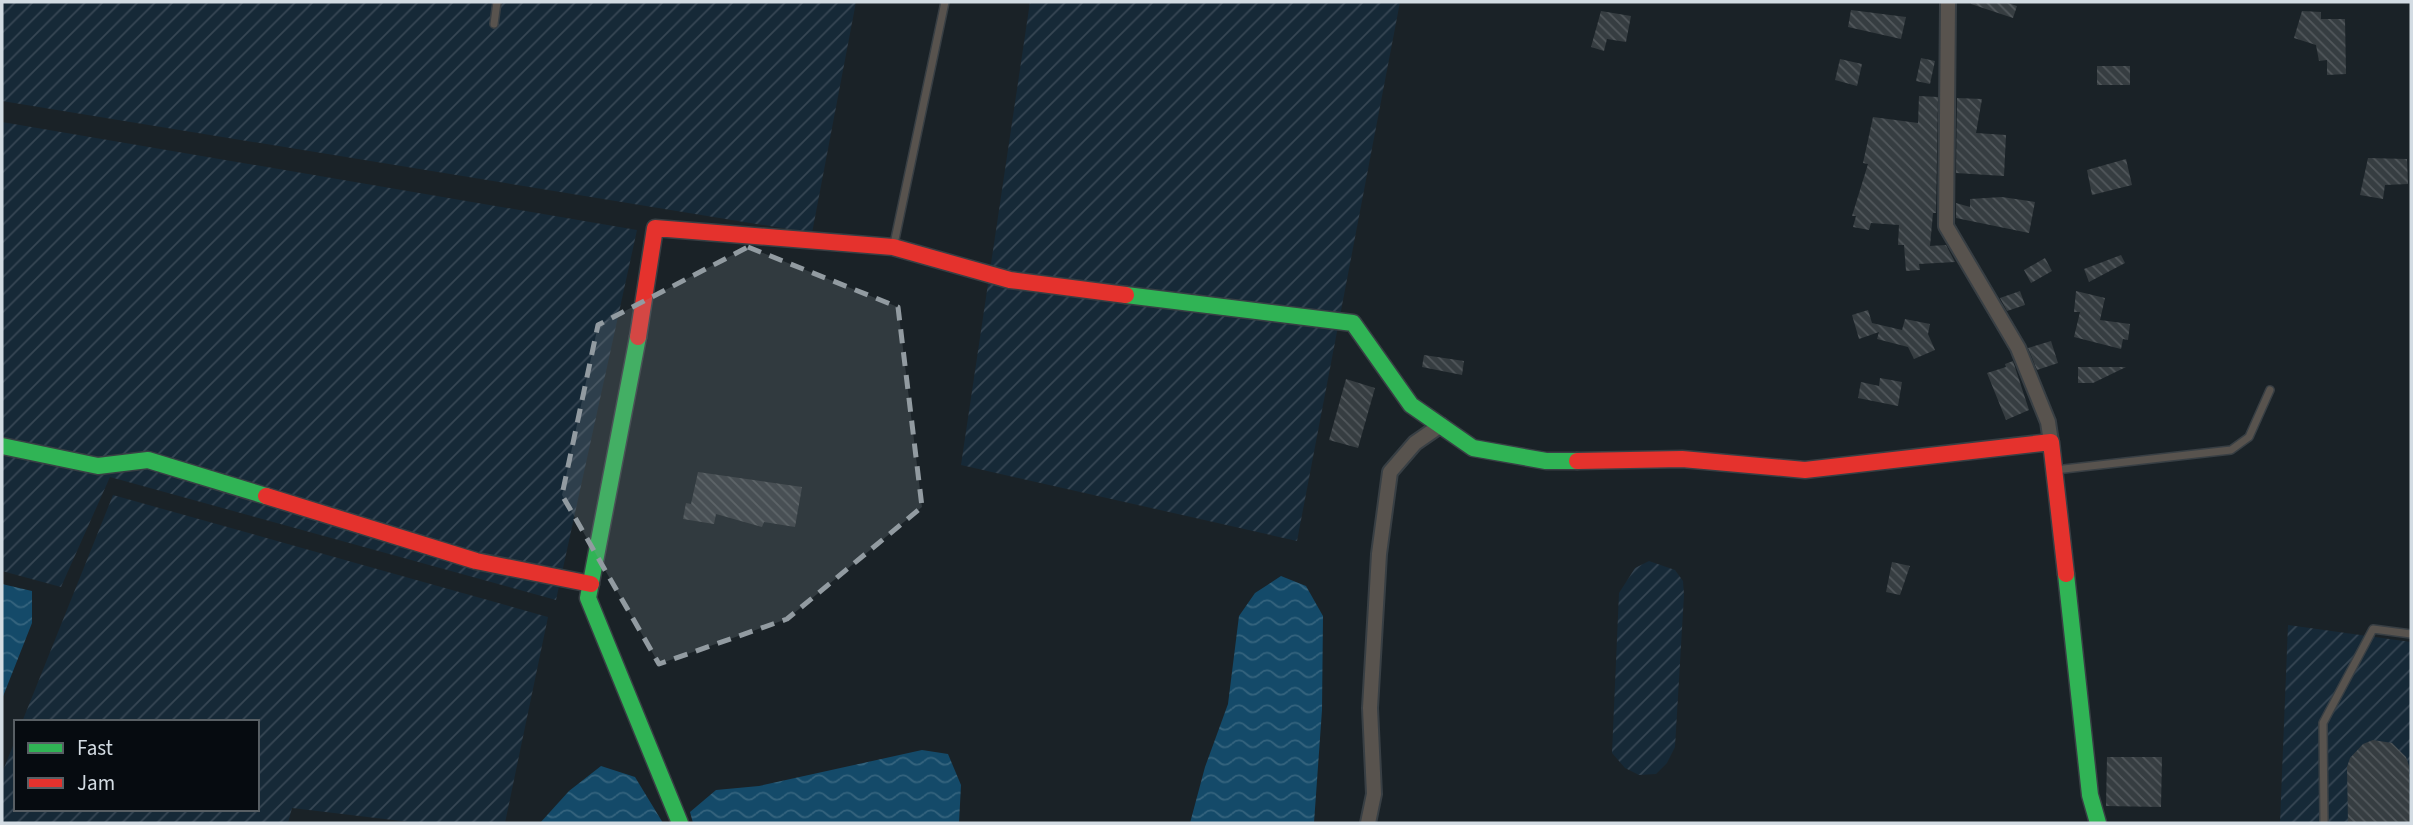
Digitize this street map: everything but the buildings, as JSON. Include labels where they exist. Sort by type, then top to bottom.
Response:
[{"type":"street","points":[[1948,2],[1947,226],[2018,348],[2048,422],[2090,795],[2098,823]]},
{"type":"street","points":[[680,823],[588,598],[631,384],[654,228],[893,247],[1010,281],[1353,323],[1411,405],[1474,447],[1546,461],[1682,459],[1805,470],[2052,442]]},
{"type":"street","points":[[1368,823],[1374,794],[1370,708],[1379,554],[1390,472],[1415,443],[1441,425]]},
{"type":"street","points":[[2,446],[98,466],[148,460],[476,561],[591,584]]},
{"type":"lane","points":[[494,24],[497,2]]},
{"type":"lane","points":[[893,247],[946,2]]},
{"type":"lane","points":[[2054,470],[2231,450],[2249,437],[2270,390]]},
{"type":"lane","points":[[2324,823],[2323,723],[2373,629],[2411,634]]},
{"type":"highlighted area","points":[[748,247],[898,307],[922,507],[787,619],[659,664],[562,495],[598,325]]},
{"type":"shaded area","points":[[2,2],[856,2],[812,233],[2,101]]},
{"type":"shaded area","points":[[1030,2],[1400,2],[1297,541],[961,465]]},
{"type":"shaded area","points":[[2,122],[637,230],[556,600],[110,477],[61,587],[2,571]]},
{"type":"shaded area","points":[[113,495],[548,617],[505,823],[418,823],[292,808],[288,823],[2,823],[2,773],[14,743],[14,811],[259,811],[259,720],[23,720]]},
{"type":"shaded area","points":[[1649,561],[1675,570],[1683,581],[1684,595],[1675,747],[1667,763],[1656,774],[1639,775],[1625,768],[1612,753],[1619,593],[1635,568]]},
{"type":"shaded area","points":[[2288,625],[2411,642],[2411,823],[2280,823]]},
{"type":"water","points":[[1281,576],[1306,586],[1323,616],[1322,710],[1314,823],[1190,823],[1205,767],[1228,704],[1239,616],[1255,593]]},
{"type":"water","points":[[2,584],[32,591],[32,623],[2,699]]},
{"type":"water","points":[[922,750],[948,754],[961,785],[959,823],[693,823],[690,812],[716,790],[759,786]]},
{"type":"water","points":[[601,766],[635,777],[663,823],[540,823],[569,791]]},
{"type":"traffic: fast","points":[[1126,295],[1353,323],[1411,405],[1473,448],[1546,461],[1577,461]]},
{"type":"traffic: fast","points":[[638,337],[588,598],[680,823]]},
{"type":"traffic: fast","points":[[2,446],[98,466],[148,460],[266,496]]},
{"type":"traffic: fast","points":[[2066,574],[2090,795],[2098,823]]},
{"type":"traffic: jam","points":[[638,337],[655,228],[893,247],[1010,280],[1126,295]]},
{"type":"traffic: jam","points":[[1577,461],[1682,459],[1805,470],[2051,442],[2066,574]]},
{"type":"traffic: jam","points":[[266,496],[476,561],[591,584]]}]
